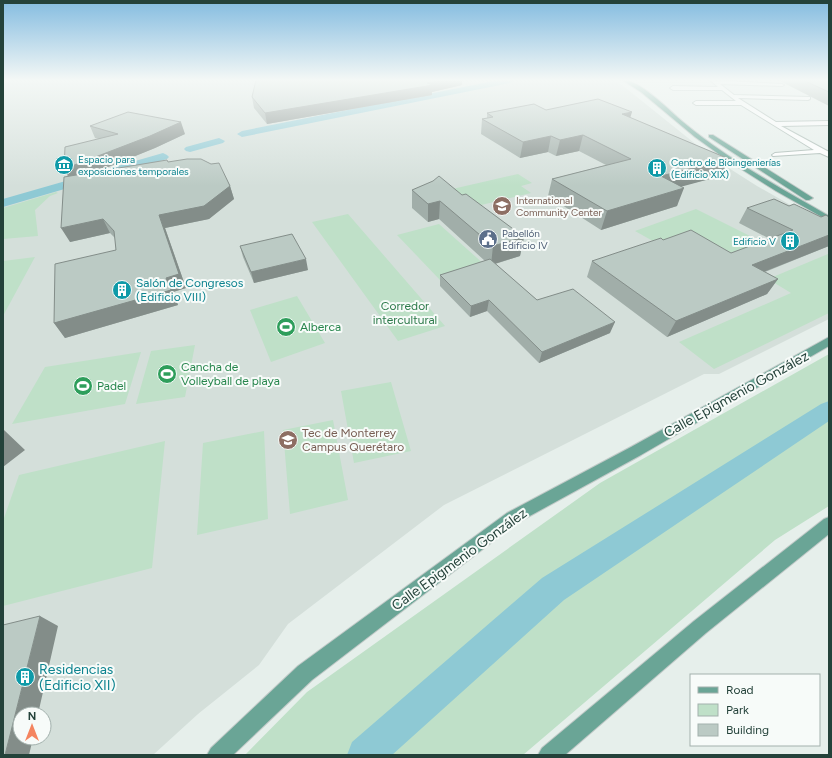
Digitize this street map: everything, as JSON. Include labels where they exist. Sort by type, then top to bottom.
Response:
[{"type":"main road","points":[[671,115],[725,156],[782,192],[829,219]]},
{"type":"main road","points":[[704,131],[726,147],[816,202]]},
{"type":"main road","name":"Calle Epigmenio González","points":[[218,755],[305,673],[512,518],[829,342]]},
{"type":"main road","points":[[549,755],[700,627],[829,524]]},
{"type":"street","points":[[761,115],[829,155]]},
{"type":"street","points":[[774,124],[829,124]]},
{"type":"street","points":[[775,155],[821,151]]},
{"type":"shaded area","name":"Tec de Monterrey Campus Querétaro","points":[[3,115],[660,115],[713,158],[757,186],[829,227],[829,319],[719,374],[704,374],[444,505],[288,624],[259,665],[198,714],[153,755],[3,755]]},
{"type":"green space","points":[[518,174],[532,183],[521,186],[531,193],[469,208],[448,190]]},
{"type":"green space","points":[[56,192],[58,193],[50,196],[35,210],[38,236],[3,239],[3,208]]},
{"type":"green space","points":[[696,209],[766,244],[732,258],[660,245],[635,231]]},
{"type":"green space","name":"Corredor intercultural","points":[[348,214],[445,326],[398,341],[312,222]]},
{"type":"green space","points":[[439,224],[486,266],[440,280],[397,235]]},
{"type":"green space","points":[[828,254],[829,313],[714,369],[679,342],[791,293],[768,279]]},
{"type":"green space","points":[[35,257],[3,316],[3,261]]},
{"type":"green space","name":"Alberca","points":[[297,296],[325,343],[271,362],[250,310]]},
{"type":"green space","name":"Cancha de Volleyball de playa","points":[[195,345],[185,397],[136,404],[151,351]]},
{"type":"green space","name":"Padel","points":[[141,352],[125,404],[12,424],[45,367]]},
{"type":"green space","points":[[829,354],[829,506],[775,540],[523,755],[245,755],[307,692],[600,483]]},
{"type":"green space","points":[[391,382],[411,451],[354,463],[341,391]]},
{"type":"green space","points":[[333,420],[348,500],[290,514],[283,430]]},
{"type":"green space","points":[[264,431],[268,519],[197,535],[203,443]]},
{"type":"green space","points":[[165,441],[152,568],[3,606],[3,521],[19,475]]},
{"type":"building","points":[[119,115],[146,115],[181,122],[150,136],[64,169],[65,147],[118,134],[90,126]]},
{"type":"building","points":[[491,115],[625,115],[729,159],[661,176],[684,188],[607,211],[552,179],[631,159],[583,135],[560,140],[551,136],[523,142],[482,119],[493,117]]},
{"type":"building","points":[[187,159],[201,159],[211,164],[219,163],[230,186],[204,206],[159,215],[179,274],[166,278],[171,290],[54,323],[55,264],[116,250],[114,231],[103,219],[61,228],[64,177],[167,160],[168,162]]},
{"type":"building","points":[[439,176],[462,195],[466,194],[524,237],[493,246],[440,201],[428,204],[412,190],[433,181]]},
{"type":"building","points":[[774,199],[789,206],[794,204],[821,217],[826,215],[829,217],[829,235],[752,265],[778,279],[676,321],[592,261],[661,238],[663,240],[691,230],[731,253],[793,230],[747,208]]},
{"type":"building","points":[[292,234],[306,259],[251,272],[240,246]]},
{"type":"building","points":[[490,259],[537,300],[573,289],[615,322],[542,352],[489,300],[471,306],[440,275]]},
{"type":"building","points":[[40,616],[17,706],[12,706],[12,727],[5,755],[3,755],[3,625]]},
{"type":"waterway","points":[[242,134],[334,115]]},
{"type":"waterway","points":[[190,149],[219,141]]},
{"type":"waterway","points":[[3,203],[163,157]]},
{"type":"waterway","points":[[365,755],[553,589],[829,410]]},
{"type":"place","name":"Espacio para exposiciones temporales","points":[[64,165]]},
{"type":"place","name":"Centro de Bioingenierías (Edificio XIX)","points":[[657,168]]},
{"type":"place","name":"International Community Center","points":[[502,206]]},
{"type":"place","name":"Pabellón Edificio IV","points":[[488,239]]},
{"type":"place","name":"Edificio V","points":[[790,241]]},
{"type":"place","name":"Salón de Congresos (Edificio VIII)","points":[[122,290]]},
{"type":"place","name":"Alberca","points":[[286,327]]},
{"type":"place","name":"Cancha de Volleyball de playa","points":[[167,374]]},
{"type":"place","name":"Padel","points":[[83,386]]},
{"type":"place","name":"Tec de Monterrey Campus Querétaro","points":[[288,440]]},
{"type":"place","name":"Residencias (Edificio XII)","points":[[25,677]]}]
